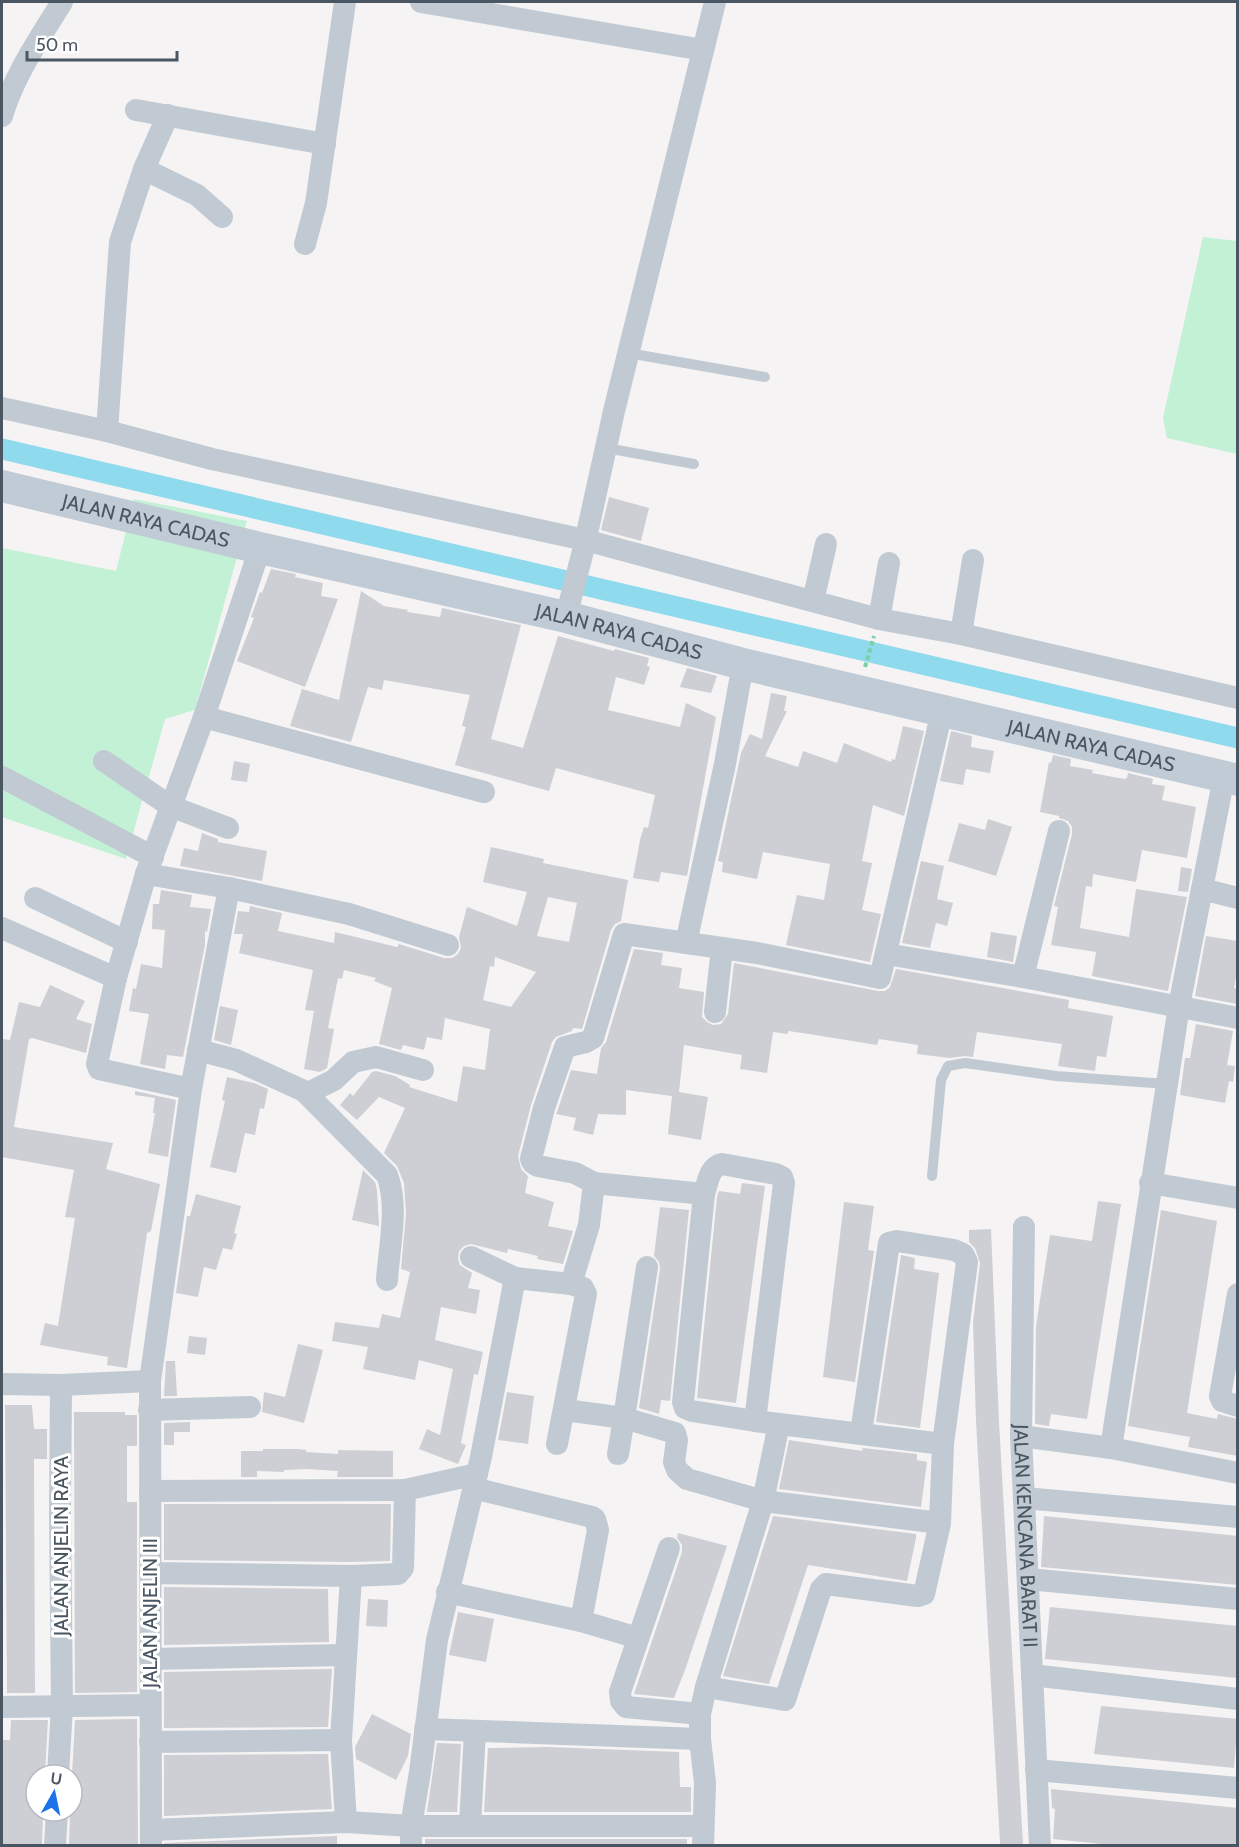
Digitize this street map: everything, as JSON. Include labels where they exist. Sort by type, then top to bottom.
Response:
[{"type":"street","points":[[2,116],[15,80],[62,2]]},
{"type":"street","points":[[305,244],[316,203],[345,2]]},
{"type":"street","points":[[421,2],[703,50]]},
{"type":"street","points":[[567,614],[628,353],[715,2]]},
{"type":"street","points":[[136,110],[324,144]]},
{"type":"street","points":[[107,431],[120,242],[144,169],[168,116]]},
{"type":"street","points":[[144,169],[197,195],[222,217]]},
{"type":"street","points":[[2,408],[107,431],[212,459],[585,544],[813,601],[876,626],[961,634],[1238,698]]},
{"type":"street","name":"JALAN RAYA CADAS","points":[[2,486],[260,549],[567,614],[743,664],[1231,779]]},
{"type":"street","points":[[813,601],[826,544]]},
{"type":"street","points":[[191,1089],[99,1069],[97,1064],[116,978],[150,865],[204,717],[260,549]]},
{"type":"street","points":[[961,634],[973,560]]},
{"type":"street","points":[[876,626],[889,563]]},
{"type":"street","points":[[686,943],[725,764],[743,664]]},
{"type":"street","points":[[704,1194],[594,1183],[575,1173],[533,1163],[531,1159],[544,1108],[565,1047],[593,1038],[624,934],[722,948],[880,978],[942,711]]},
{"type":"street","points":[[204,717],[483,792]]},
{"type":"street","points":[[104,761],[170,806],[228,828]]},
{"type":"street","points":[[2,777],[150,865],[229,888],[349,914],[448,945]]},
{"type":"street","points":[[1111,1448],[1179,1006],[1202,889],[1231,779]]},
{"type":"street","points":[[1023,977],[1059,831]]},
{"type":"street","name":"JALAN ANJELIN III","points":[[151,1838],[150,1381],[191,1089],[229,888]]},
{"type":"street","points":[[1202,889],[1238,898]]},
{"type":"street","points":[[35,898],[127,942]]},
{"type":"street","points":[[2,928],[116,978]]},
{"type":"street","points":[[715,1012],[722,948]]},
{"type":"street","points":[[886,954],[1023,977],[1238,1018]]},
{"type":"street","points":[[198,1050],[236,1060],[308,1094],[387,1175],[390,1182],[392,1212],[387,1280]]},
{"type":"street","points":[[308,1094],[334,1080],[353,1062],[376,1058],[423,1070]]},
{"type":"street","points":[[756,1422],[784,1183],[782,1177],[776,1174],[722,1164],[712,1169],[704,1194],[683,1402],[685,1408],[756,1422],[943,1444]]},
{"type":"street","points":[[572,1284],[589,1225],[594,1183]]},
{"type":"street","points":[[1150,1183],[1238,1198]]},
{"type":"street","name":"JALAN KENCANA BARAT II","points":[[1024,1227],[1021,1436],[1040,1845]]},
{"type":"street","points":[[706,1687],[779,1701],[785,1700],[821,1589],[826,1584],[918,1596],[924,1594],[940,1523],[943,1444],[967,1262],[963,1254],[954,1250],[897,1241],[889,1243],[861,1433]]},
{"type":"street","points":[[471,1257],[515,1278],[572,1284],[583,1288],[586,1294],[557,1444]]},
{"type":"street","points":[[618,1454],[647,1267]]},
{"type":"street","points":[[411,1836],[437,1640],[475,1481],[515,1278]]},
{"type":"street","points":[[1238,1294],[1220,1396],[1222,1401],[1228,1405],[1238,1406]]},
{"type":"street","points":[[2,1384],[61,1385],[150,1381]]},
{"type":"street","name":"JALAN ANJELIN RAYA","points":[[59,1763],[62,1706],[61,1385]]},
{"type":"street","points":[[149,1410],[250,1407]]},
{"type":"street","points":[[565,1410],[624,1418],[675,1433],[677,1440],[674,1462],[677,1470],[687,1479],[763,1501],[940,1523]]},
{"type":"street","points":[[151,1838],[346,1822],[411,1836],[470,1826],[703,1836],[705,1782],[700,1739],[700,1714],[706,1687],[763,1501],[778,1424]]},
{"type":"street","points":[[1021,1436],[1111,1448],[1238,1473]]},
{"type":"street","points":[[150,1491],[405,1490],[475,1481],[595,1519],[598,1530],[581,1621]]},
{"type":"street","points":[[150,1573],[395,1575],[401,1573],[404,1568],[405,1490]]},
{"type":"street","points":[[1024,1498],[1238,1516]]},
{"type":"street","points":[[669,1548],[620,1692],[621,1701],[626,1707],[700,1714]]},
{"type":"street","points":[[346,1822],[341,1740],[351,1576]]},
{"type":"street","points":[[1028,1580],[1238,1599]]},
{"type":"street","points":[[447,1592],[581,1621],[638,1638]]},
{"type":"street","points":[[150,1659],[345,1655]]},
{"type":"street","points":[[1032,1676],[1238,1699]]},
{"type":"street","points":[[2,1707],[150,1705]]},
{"type":"street","points":[[425,1729],[700,1739]]},
{"type":"street","points":[[470,1826],[475,1731]]},
{"type":"street","points":[[150,1742],[341,1740]]},
{"type":"street","points":[[1036,1770],[1238,1788]]},
{"type":"street","points":[[55,1845],[56,1823]]},
{"type":"lane","points":[[628,353],[765,377]]},
{"type":"lane","points":[[606,448],[694,464]]},
{"type":"lane","points":[[932,1176],[941,1080],[948,1066],[965,1063],[1056,1076],[1167,1084]]},
{"type":"path","points":[[863,676],[876,626]]},
{"type":"green space","points":[[1203,237],[1237,241],[1237,454],[1167,438],[1163,418]]},
{"type":"green space","points":[[134,499],[247,521],[195,710],[165,719],[126,859],[2,817],[2,548],[116,571]]},
{"type":"building","points":[[609,497],[649,508],[641,541],[601,530]]},
{"type":"building","points":[[271,569],[323,583],[321,596],[338,599],[305,687],[237,661],[254,618],[251,617],[260,592],[262,593]]},
{"type":"building","points":[[361,591],[384,606],[408,610],[407,612],[440,617],[442,608],[521,625],[491,739],[523,748],[558,636],[649,658],[647,666],[650,667],[644,685],[616,677],[608,710],[680,727],[686,703],[716,717],[687,876],[661,872],[659,882],[633,878],[640,840],[644,827],[648,828],[655,795],[556,768],[549,791],[455,765],[466,727],[462,726],[470,695],[384,680],[382,690],[368,687],[351,742],[290,726],[302,689],[339,700]]},
{"type":"building","points":[[687,668],[717,676],[711,693],[680,687]]},
{"type":"building","points":[[771,693],[787,696],[784,711],[787,711],[765,756],[798,767],[803,751],[837,763],[844,743],[891,762],[892,759],[895,760],[903,726],[924,731],[904,816],[873,805],[862,861],[872,863],[862,910],[881,914],[870,962],[786,945],[797,895],[824,900],[830,864],[763,852],[757,879],[722,872],[723,862],[718,861],[741,753],[750,734],[762,739]]},
{"type":"building","points":[[951,731],[972,736],[971,747],[994,751],[990,773],[966,769],[963,785],[940,781]]},
{"type":"building","points":[[1053,755],[1071,759],[1070,766],[1093,770],[1092,773],[1124,779],[1127,778],[1128,773],[1153,779],[1152,784],[1165,786],[1162,800],[1196,807],[1187,858],[1142,850],[1136,882],[1093,874],[1092,887],[1086,886],[1080,928],[1129,937],[1136,889],[1187,897],[1168,991],[1092,976],[1096,952],[1051,945],[1058,907],[1054,906],[1072,834],[1072,827],[1068,821],[1059,816],[1040,812],[1049,762],[1051,763]]},
{"type":"building","points":[[234,761],[250,764],[247,782],[231,780]]},
{"type":"building","points":[[988,819],[1012,827],[996,876],[948,861],[959,823],[985,830]]},
{"type":"building","points":[[202,833],[218,839],[218,842],[267,851],[262,881],[180,866],[184,848],[198,851]]},
{"type":"building","points":[[491,847],[544,859],[543,863],[628,880],[621,921],[611,930],[582,1029],[573,1028],[572,1031],[556,1037],[552,1042],[531,1105],[518,1156],[521,1169],[528,1176],[525,1193],[554,1202],[548,1226],[573,1231],[563,1264],[537,1259],[538,1256],[508,1249],[507,1253],[471,1244],[464,1246],[459,1251],[458,1259],[460,1265],[472,1273],[468,1288],[480,1290],[476,1314],[441,1307],[435,1340],[483,1352],[478,1375],[474,1374],[461,1443],[466,1445],[458,1464],[419,1449],[427,1429],[440,1435],[453,1369],[419,1360],[415,1380],[363,1369],[368,1347],[332,1341],[335,1322],[379,1328],[382,1314],[400,1318],[410,1272],[401,1269],[406,1214],[404,1183],[397,1166],[384,1153],[405,1108],[379,1097],[357,1120],[340,1105],[350,1093],[353,1096],[372,1072],[376,1071],[395,1076],[410,1085],[409,1087],[457,1102],[463,1066],[485,1070],[490,1029],[445,1018],[442,1040],[427,1037],[424,1050],[403,1045],[401,1050],[379,1044],[392,988],[374,981],[376,978],[344,970],[342,979],[338,978],[328,1028],[334,1029],[327,1068],[320,1072],[304,1069],[314,1011],[305,1010],[313,970],[239,953],[243,934],[234,934],[238,911],[249,912],[250,906],[282,913],[278,931],[334,943],[335,932],[397,947],[399,944],[444,958],[452,958],[461,948],[459,937],[467,907],[517,926],[527,892],[483,882]],"holes":[[[548,897],[577,903],[569,942],[537,936]],[[495,957],[536,972],[511,1007],[483,1000],[490,966],[494,967]]]},
{"type":"building","points":[[921,861],[944,866],[937,899],[953,903],[947,926],[936,923],[930,948],[902,943]]},
{"type":"building","points":[[1181,867],[1192,869],[1188,892],[1178,891]]},
{"type":"building","points":[[161,890],[192,895],[190,907],[211,909],[207,932],[205,931],[205,945],[183,1057],[167,1055],[165,1069],[140,1064],[149,1014],[129,1011],[133,988],[136,989],[141,964],[162,968],[165,930],[152,929],[153,904],[159,904]]},
{"type":"building","points":[[991,932],[1017,936],[1013,962],[987,957]]},
{"type":"building","points":[[1206,936],[1238,941],[1238,966],[1234,988],[1238,989],[1237,1004],[1195,996]]},
{"type":"building","points":[[634,949],[663,953],[661,965],[682,968],[679,988],[704,992],[702,1017],[713,1025],[721,1024],[728,1014],[734,963],[878,991],[885,991],[890,987],[896,969],[1069,1000],[1068,1008],[1113,1016],[1106,1057],[1097,1056],[1095,1071],[1058,1066],[1062,1044],[977,1032],[973,1057],[949,1058],[917,1054],[918,1045],[879,1039],[877,1045],[788,1031],[788,1034],[773,1032],[767,1073],[740,1069],[742,1055],[684,1045],[679,1092],[708,1097],[701,1140],[668,1134],[672,1096],[626,1090],[626,1115],[598,1114],[593,1135],[573,1130],[576,1118],[556,1114],[571,1070],[597,1074],[601,1048],[606,1042]]},
{"type":"building","points":[[50,985],[85,1001],[76,1019],[92,1024],[86,1053],[29,1039],[14,1127],[113,1143],[106,1169],[160,1184],[151,1231],[147,1233],[127,1368],[107,1365],[108,1357],[40,1345],[45,1323],[58,1326],[75,1218],[65,1217],[74,1170],[2,1157],[2,1039],[10,1040],[19,1002],[40,1007]]},
{"type":"building","points":[[220,1006],[238,1010],[231,1045],[214,1040]]},
{"type":"building","points":[[1196,1024],[1233,1031],[1227,1065],[1235,1066],[1233,1082],[1229,1081],[1225,1103],[1180,1095],[1185,1058],[1190,1058]]},
{"type":"building","points":[[227,1077],[254,1083],[268,1089],[264,1109],[260,1108],[255,1135],[245,1133],[236,1173],[210,1167],[225,1101],[222,1100]]},
{"type":"building","points":[[135,1091],[176,1100],[168,1157],[148,1153],[155,1113],[153,1113],[155,1098],[135,1095]]},
{"type":"building","points":[[363,1170],[375,1182],[379,1226],[352,1220]]},
{"type":"building","points":[[742,1183],[765,1186],[736,1403],[697,1398],[717,1197],[719,1191],[740,1194]]},
{"type":"building","points":[[196,1194],[241,1206],[232,1250],[223,1248],[216,1270],[204,1267],[198,1297],[176,1293],[187,1216],[190,1216]]},
{"type":"building","points":[[1098,1201],[1121,1204],[1087,1419],[1051,1414],[1049,1426],[1035,1424],[1036,1326],[1050,1235],[1092,1241]]},
{"type":"building","points":[[844,1202],[874,1206],[868,1250],[874,1251],[855,1382],[823,1377]]},
{"type":"building","points":[[660,1207],[689,1210],[670,1401],[661,1400],[659,1414],[639,1408],[660,1269],[659,1262],[654,1256]]},
{"type":"building","points":[[1161,1210],[1217,1221],[1187,1413],[1217,1419],[1218,1414],[1238,1419],[1238,1456],[1188,1447],[1190,1437],[1128,1426]]},
{"type":"building","points":[[991,1229],[999,1422],[1023,1845],[1001,1845],[1000,1843],[976,1421],[973,1322],[980,1263],[975,1248],[969,1242],[969,1230]]},
{"type":"building","points":[[901,1255],[915,1258],[914,1269],[939,1273],[920,1428],[876,1422]]},
{"type":"building","points":[[189,1336],[207,1338],[205,1355],[187,1353]]},
{"type":"building","points":[[298,1344],[323,1350],[304,1423],[262,1412],[264,1392],[285,1397]]},
{"type":"building","points":[[166,1361],[175,1361],[177,1396],[164,1396]]},
{"type":"building","points":[[507,1392],[534,1396],[528,1444],[498,1440]]},
{"type":"building","points":[[5,1405],[32,1405],[34,1429],[47,1429],[47,1459],[34,1459],[35,1693],[7,1693]]},
{"type":"building","points":[[74,1412],[125,1412],[125,1415],[137,1415],[137,1446],[127,1446],[127,1502],[137,1502],[137,1692],[75,1693]]},
{"type":"building","points":[[190,1422],[190,1432],[174,1432],[174,1445],[164,1445],[164,1423]]},
{"type":"building","points":[[789,1440],[862,1451],[863,1448],[917,1454],[917,1460],[927,1462],[921,1507],[779,1489]]},
{"type":"building","points":[[263,1449],[298,1449],[306,1450],[306,1452],[338,1454],[338,1450],[393,1451],[393,1477],[337,1477],[338,1471],[306,1469],[284,1470],[284,1472],[257,1471],[257,1477],[241,1477],[241,1451],[263,1451]]},
{"type":"building","points":[[164,1504],[391,1504],[390,1561],[164,1560]]},
{"type":"building","points":[[773,1516],[916,1534],[916,1538],[907,1581],[808,1565],[769,1684],[723,1676]]},
{"type":"building","points":[[1044,1516],[1238,1536],[1238,1585],[1041,1567]]},
{"type":"building","points":[[678,1533],[727,1546],[674,1698],[634,1694],[682,1552],[682,1545],[677,1538]]},
{"type":"building","points":[[164,1587],[328,1589],[329,1642],[164,1645]]},
{"type":"building","points":[[368,1599],[388,1600],[387,1627],[366,1626]]},
{"type":"building","points":[[1050,1607],[1238,1626],[1238,1678],[1045,1659]]},
{"type":"building","points":[[458,1612],[494,1619],[486,1662],[449,1655]]},
{"type":"building","points":[[332,1669],[328,1727],[164,1728],[164,1672]]},
{"type":"building","points":[[1101,1706],[1238,1719],[1234,1768],[1094,1754]]},
{"type":"building","points":[[372,1714],[411,1734],[408,1756],[396,1780],[356,1759],[355,1747]]},
{"type":"building","points":[[137,1719],[138,1845],[69,1845],[70,1823],[84,1823],[84,1763],[73,1763],[75,1720]]},
{"type":"building","points":[[11,1720],[48,1720],[46,1763],[24,1763],[24,1823],[43,1823],[42,1845],[2,1845],[2,1740],[10,1740]]},
{"type":"building","points":[[437,1743],[461,1744],[457,1812],[427,1812]]},
{"type":"building","points":[[547,1747],[679,1752],[680,1787],[691,1787],[691,1812],[484,1812],[488,1748]]},
{"type":"building","points":[[328,1754],[332,1809],[164,1816],[164,1755]]},
{"type":"building","points":[[1051,1789],[1238,1808],[1236,1845],[1111,1845],[1053,1839],[1055,1809],[1052,1808]]},
{"type":"building","points":[[337,1836],[337,1845],[165,1845],[164,1843]]},
{"type":"building","points":[[425,1839],[687,1839],[687,1845],[425,1845]]},
{"type":"waterway","points":[[2,449],[1238,738]]}]
